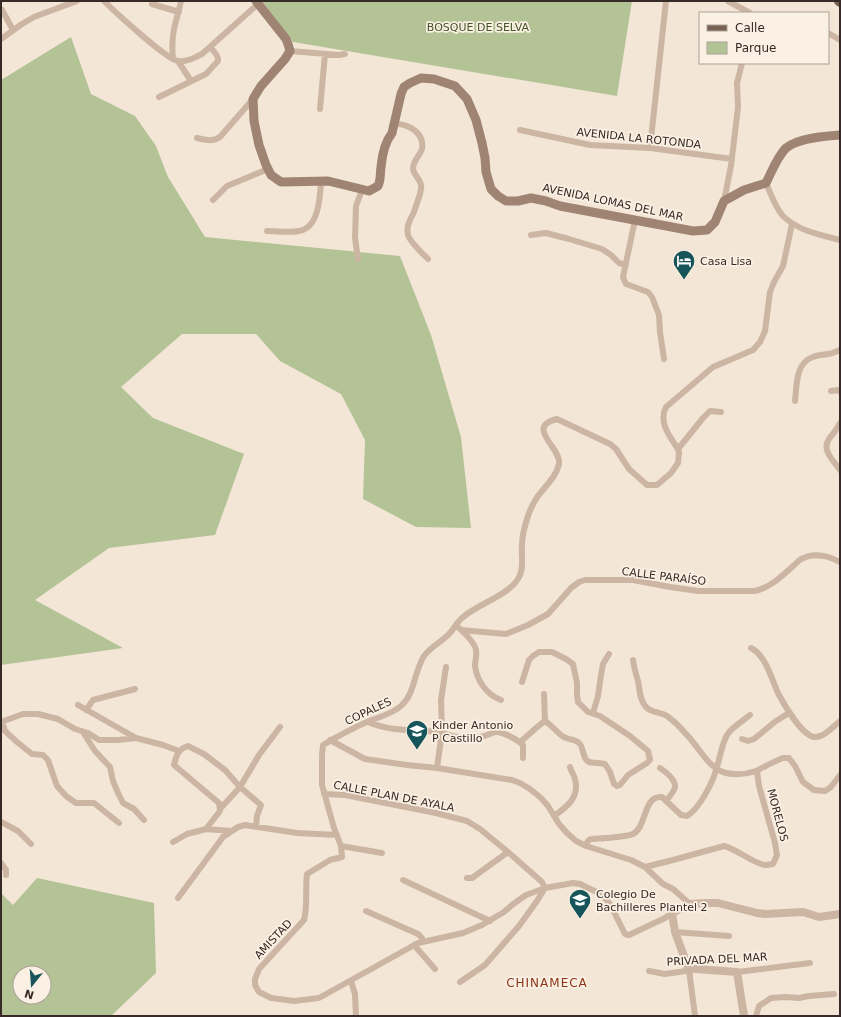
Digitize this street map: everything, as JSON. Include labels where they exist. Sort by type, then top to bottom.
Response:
[{"type":"main road","points":[[257,3],[286,39],[290,51],[285,59],[261,86],[253,99],[254,121],[259,145],[271,175],[281,182],[328,181],[362,190]]},
{"type":"main road","name":"AVENIDA LOMAS DEL MAR","points":[[362,190],[369,191],[378,186],[380,182],[384,153],[388,137],[392,133],[401,94],[404,87],[421,78],[434,79],[455,86],[467,99],[476,120],[482,143],[486,172],[491,189],[506,201],[518,201],[531,198],[560,206],[693,231],[707,230],[715,222],[724,201]]},
{"type":"main road","points":[[724,201],[744,190],[766,183],[775,163],[787,148],[802,140],[840,135]]},
{"type":"street","points":[[1,39],[34,17],[77,1]]},
{"type":"street","points":[[104,1],[126,22],[164,53],[175,60],[191,81]]},
{"type":"street","points":[[175,60],[172,42],[181,1]]},
{"type":"street","points":[[650,148],[666,1]]},
{"type":"street","points":[[728,1],[748,12]]},
{"type":"street","points":[[175,60],[191,59],[202,54],[257,3]]},
{"type":"street","points":[[152,4],[179,12]]},
{"type":"street","points":[[2,10],[13,30]]},
{"type":"street","points":[[829,33],[840,40]]},
{"type":"street","points":[[159,97],[206,74],[218,61],[218,56],[210,47]]},
{"type":"street","points":[[290,51],[339,56],[345,54]]},
{"type":"street","points":[[320,109],[325,54]]},
{"type":"street","points":[[724,201],[732,159],[738,107],[737,83],[742,64]]},
{"type":"street","points":[[197,138],[216,140],[253,99]]},
{"type":"street","points":[[394,124],[401,123],[412,128],[418,133],[421,139],[422,150],[415,159],[413,169],[422,185],[414,211],[409,220],[408,237],[428,258]]},
{"type":"street","name":"AVENIDA LA ROTONDA","points":[[520,130],[590,145],[650,148],[732,159]]},
{"type":"street","points":[[213,200],[227,186],[268,169]]},
{"type":"street","points":[[268,231],[298,231],[306,229],[310,225],[320,202],[320,181]]},
{"type":"street","points":[[766,183],[779,210],[792,224],[807,231],[840,240]]},
{"type":"street","points":[[358,260],[355,238],[356,206],[362,190]]},
{"type":"street","points":[[635,220],[623,277],[626,284],[648,292],[652,297],[659,316],[664,359]]},
{"type":"street","points":[[721,412],[710,411],[678,449],[665,428],[663,412],[666,407],[713,367],[753,350],[760,342],[764,331],[770,292],[783,266],[792,224]]},
{"type":"street","points":[[532,235],[546,233],[569,238],[602,249],[619,263],[626,265]]},
{"type":"street","points":[[795,401],[797,379],[805,361],[813,356],[828,354],[840,350]]},
{"type":"street","points":[[831,392],[838,390],[840,392]]},
{"type":"street","name":"COPALES","points":[[330,740],[392,712],[401,706],[409,697],[419,666],[424,656],[448,635],[462,618],[481,605],[507,591],[515,583],[520,575],[523,564],[522,538],[528,515],[536,499],[554,475],[560,463],[558,456],[543,431],[545,425],[549,421],[557,419],[605,440],[616,449],[629,470],[647,485],[657,485],[671,473],[678,463],[678,449]]},
{"type":"street","points":[[840,423],[835,433],[827,442],[826,449],[840,470]]},
{"type":"street","name":"CALLE PARAÍSO","points":[[461,630],[506,634],[528,625],[548,614],[571,588],[579,582],[585,580],[633,580],[698,591],[754,591],[762,590],[768,586],[806,556],[826,556],[840,562]]},
{"type":"street","points":[[454,627],[458,627],[466,634],[475,648],[475,668],[484,688],[495,698],[501,700]]},
{"type":"street","points":[[751,648],[755,650],[765,662],[779,694],[789,712],[807,734],[814,737],[822,736],[840,721]]},
{"type":"street","points":[[522,682],[529,660],[539,652],[552,652],[566,659],[573,664],[577,683],[578,702],[588,712],[600,716],[630,736],[648,751],[650,760],[628,775],[620,785],[617,786],[614,784],[610,772],[605,764],[589,762],[585,758],[580,743],[563,737],[551,724],[545,721]]},
{"type":"street","points":[[593,714],[598,696],[603,664],[609,654]]},
{"type":"street","points":[[633,660],[639,682],[642,702],[646,708],[653,712],[658,712],[667,716],[687,734],[706,760],[717,770],[725,773],[742,774],[757,771],[784,758],[789,758],[803,782],[814,790],[824,791],[830,787],[840,775]]},
{"type":"street","points":[[437,768],[442,732],[441,700],[446,667]]},
{"type":"street","points":[[86,710],[93,700],[135,689]]},
{"type":"street","points":[[544,694],[545,721]]},
{"type":"street","points":[[78,705],[136,738],[179,751]]},
{"type":"street","points":[[742,740],[754,740],[789,712]]},
{"type":"street","points":[[119,823],[94,803],[76,803],[66,796],[57,786],[48,760],[43,755],[32,754],[17,742],[5,731],[2,722],[23,714],[38,714],[58,719],[75,729],[88,733],[99,740],[136,738]]},
{"type":"street","points":[[586,846],[590,840],[593,839],[633,834],[640,827],[651,800],[658,797],[662,797],[681,815],[687,816],[691,813],[707,792],[717,770],[728,733],[750,715]]},
{"type":"street","points":[[521,742],[545,721]]},
{"type":"street","points":[[368,722],[398,730],[442,732],[447,735],[467,737],[480,737],[496,732],[502,732],[521,742],[524,749],[523,758]]},
{"type":"street","points":[[206,829],[220,809],[240,787],[259,756],[280,727]]},
{"type":"street","points":[[83,732],[95,751],[110,767],[113,781],[123,803],[134,809],[144,820]]},
{"type":"street","points":[[382,853],[341,846],[334,828],[322,785],[322,749],[323,744],[330,740],[365,759],[386,763],[437,768],[512,780],[520,783],[541,798],[566,832],[576,841],[586,846],[631,860],[645,867],[662,884],[673,889],[690,904]]},
{"type":"street","points":[[220,809],[219,803],[174,765],[179,751],[183,748],[188,746],[204,754],[225,770],[240,787],[261,806],[256,827]]},
{"type":"street","points":[[554,816],[573,800],[576,790],[575,779],[570,767]]},
{"type":"street","points":[[660,768],[668,773],[675,785],[675,788],[666,801]]},
{"type":"street","name":"MORELOS","points":[[645,867],[724,846],[731,847],[754,861],[766,865],[773,864],[777,855],[775,843],[759,786],[757,771]]},
{"type":"street","name":"CALLE PLAN DE AYALA","points":[[324,794],[345,795],[436,812],[468,821],[508,852],[542,882],[545,888]]},
{"type":"street","points":[[1,822],[18,831],[31,844]]},
{"type":"street","points":[[178,898],[219,841],[238,827],[245,825],[297,833],[337,835]]},
{"type":"street","points":[[173,842],[187,834],[206,829],[231,831]]},
{"type":"street","name":"AMISTAD","points":[[341,846],[342,857],[330,860],[307,874],[307,911],[304,920],[259,970],[255,980],[255,985],[259,992],[271,998],[294,1001],[319,998],[351,981]]},
{"type":"street","points":[[466,878],[472,878],[508,852]]},
{"type":"street","points":[[1,863],[6,870],[6,875]]},
{"type":"street","points":[[403,880],[490,921]]},
{"type":"street","points":[[356,1016],[355,994],[351,981],[414,945],[463,932],[482,925],[504,912],[526,895],[545,888],[573,883],[580,884],[601,894],[610,904],[625,934],[629,935],[690,904],[718,904],[765,914],[803,912],[819,917],[840,914]]},
{"type":"street","points":[[460,982],[485,965],[519,926],[545,888]]},
{"type":"street","points":[[366,910],[418,934],[422,938],[422,942]]},
{"type":"street","points":[[672,913],[675,932],[693,970],[695,1016]]},
{"type":"street","points":[[675,932],[729,936]]},
{"type":"street","points":[[414,945],[434,969]]},
{"type":"street","name":"PRIVADA DEL MAR","points":[[649,971],[665,974],[693,970],[737,972],[810,963]]},
{"type":"street","points":[[737,972],[744,1016]]},
{"type":"street","points":[[756,1016],[759,1006],[771,998],[799,998],[834,994]]},
{"type":"green space","name":"BOSQUE DE SELVA","points":[[262,1],[632,1],[617,96],[293,42]]},
{"type":"green space","points":[[71,37],[91,94],[135,116],[156,146],[168,177],[205,237],[400,256],[431,335],[461,437],[471,528],[416,527],[363,499],[365,440],[341,394],[280,361],[256,334],[182,334],[121,387],[153,418],[244,454],[215,535],[109,548],[35,600],[123,648],[1,665],[1,80]]},
{"type":"green space","points":[[37,878],[154,903],[156,973],[111,1016],[1,1016],[1,893],[13,905]]},
{"type":"place","name":"Casa Lisa","points":[[684,280]]},
{"type":"place","name":"Kinder Antonio P Castillo","points":[[417,750]]},
{"type":"place","name":"Colegio De Bachilleres Plantel 2","points":[[580,920]]},
{"type":"district","name":"CHINAMECA","points":[[547,983]]}]
